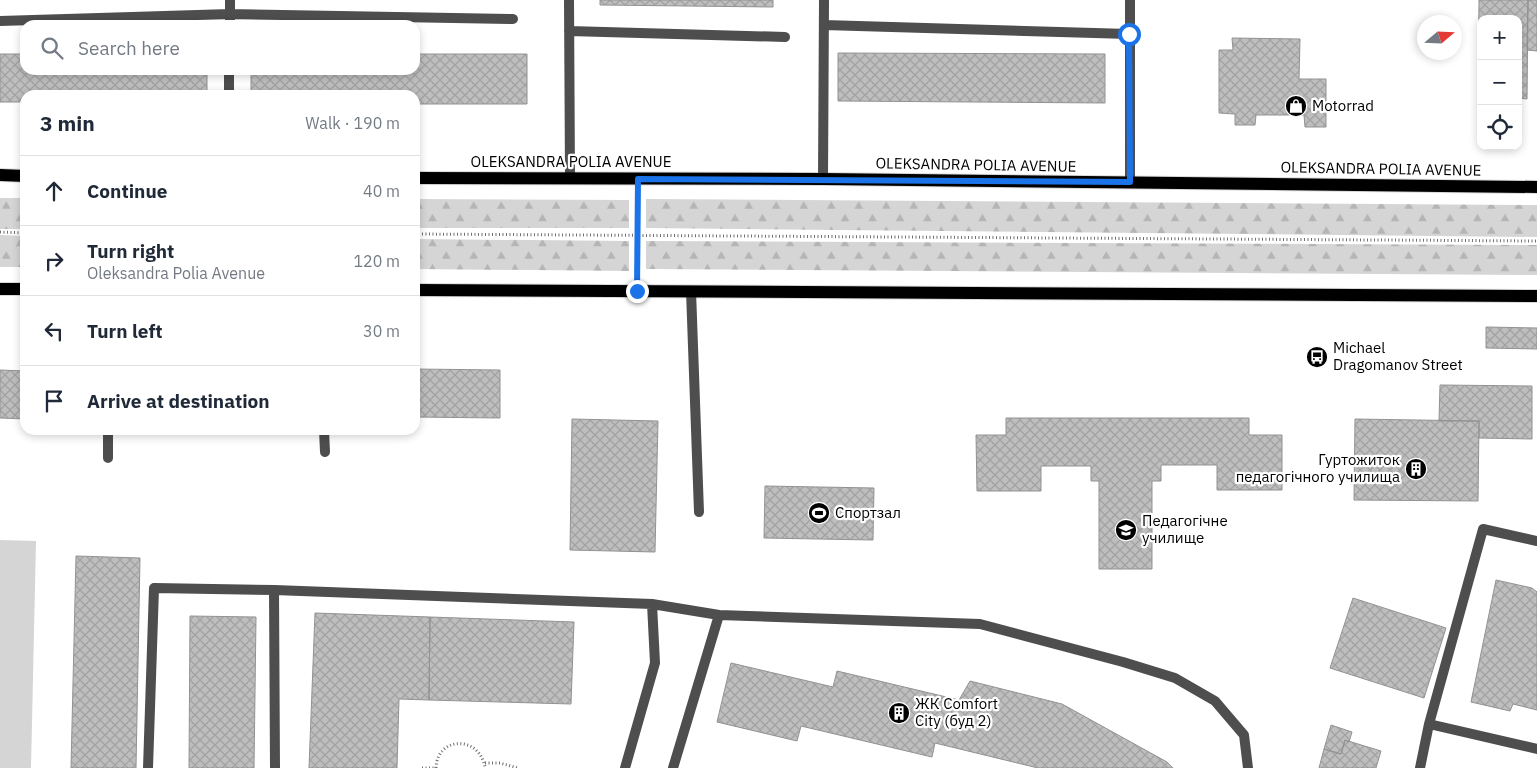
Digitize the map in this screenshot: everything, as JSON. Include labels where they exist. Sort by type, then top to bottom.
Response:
[{"type":"main road","points":[[0,175],[20,176]]},
{"type":"main road","name":"OLEKSANDRA POLIA AVENUE","points":[[420,178],[1130,182],[1537,187]]},
{"type":"main road","points":[[0,289],[20,289]]},
{"type":"main road","points":[[420,290],[1537,296]]},
{"type":"lane","points":[[230,0],[230,20]]},
{"type":"lane","points":[[569,0],[570,178]]},
{"type":"lane","points":[[823,180],[824,0]]},
{"type":"lane","points":[[1130,0],[1130,182]]},
{"type":"lane","points":[[0,20],[230,14],[513,19]]},
{"type":"lane","points":[[824,25],[1129,34]]},
{"type":"lane","points":[[569,31],[784,37]]},
{"type":"lane","points":[[229,75],[229,90]]},
{"type":"lane","points":[[692,291],[699,512]]},
{"type":"lane","points":[[108,435],[108,458]]},
{"type":"lane","points":[[324,435],[324,452]]},
{"type":"lane","points":[[1420,768],[1429,724],[1483,529],[1537,541]]},
{"type":"lane","points":[[148,768],[154,588],[274,590],[652,604],[719,615],[980,624],[1123,662],[1175,678],[1215,701],[1244,735],[1248,768]]},
{"type":"lane","points":[[274,590],[275,768]]},
{"type":"lane","points":[[625,768],[655,662],[652,604]]},
{"type":"lane","points":[[673,768],[719,615]]},
{"type":"lane","points":[[1429,724],[1537,749]]},
{"type":"path","points":[[637,291],[638,179]]},
{"type":"path","points":[[0,232],[20,232]]},
{"type":"path","points":[[420,234],[1537,241]]},
{"type":"path","points":[[422,768],[436,768],[438,757],[443,750],[457,743],[473,746],[479,752],[485,768]]},
{"type":"path","points":[[484,763],[500,763],[518,768]]},
{"type":"green space","points":[[0,198],[20,198],[20,229],[0,229]]},
{"type":"green space","points":[[420,199],[629,200],[629,228],[420,228]]},
{"type":"green space","points":[[646,199],[1537,205],[1537,237],[646,228]]},
{"type":"green space","points":[[0,235],[20,236],[20,267],[0,267]]},
{"type":"green space","points":[[420,239],[629,241],[629,271],[420,269]]},
{"type":"green space","points":[[646,241],[1537,245],[1537,275],[646,269]]},
{"type":"green space","points":[[0,540],[36,541],[31,768],[0,768]]},
{"type":"building","points":[[600,0],[773,0],[773,7],[600,5]]},
{"type":"building","points":[[1479,0],[1528,0],[1527,99],[1522,98],[1522,15],[1479,15]]},
{"type":"building","points":[[1528,0],[1537,0],[1537,51],[1527,50]]},
{"type":"building","points":[[1232,38],[1300,39],[1299,79],[1326,79],[1326,127],[1305,127],[1304,115],[1256,115],[1255,125],[1235,125],[1235,114],[1219,113],[1219,50],[1233,50]]},
{"type":"building","points":[[838,53],[1105,54],[1105,103],[838,101]]},
{"type":"building","points":[[0,54],[20,54],[20,75],[207,75],[207,90],[20,90],[20,102],[0,102]]},
{"type":"building","points":[[420,54],[527,54],[527,104],[420,104],[420,90],[251,90],[251,75],[420,75]]},
{"type":"building","points":[[1486,327],[1537,328],[1537,349],[1486,348]]},
{"type":"building","points":[[420,369],[500,370],[500,418],[420,417]]},
{"type":"building","points":[[0,370],[20,371],[20,419],[0,418]]},
{"type":"building","points":[[1440,385],[1532,386],[1532,439],[1479,438],[1479,421],[1439,421]]},
{"type":"building","name":"Педагогічне училище","points":[[1006,418],[1249,418],[1249,435],[1282,435],[1282,490],[1217,490],[1217,465],[1161,465],[1161,481],[1152,481],[1152,569],[1099,569],[1099,481],[1091,481],[1091,466],[1041,466],[1041,491],[977,491],[976,435],[1006,435]]},
{"type":"building","points":[[572,419],[658,421],[655,552],[570,550]]},
{"type":"building","name":"Гуртожиток педагогічного училища","points":[[1355,419],[1479,421],[1478,501],[1354,500]]},
{"type":"building","name":"Спортзал","points":[[765,486],[874,488],[873,540],[764,538]]},
{"type":"building","points":[[76,556],[140,558],[136,768],[71,768]]},
{"type":"building","points":[[1496,580],[1532,588],[1537,592],[1537,710],[1513,704],[1510,711],[1471,702]]},
{"type":"building","points":[[1353,598],[1446,628],[1424,698],[1330,668]]},
{"type":"building","points":[[315,613],[430,617],[429,700],[399,699],[397,768],[309,768]]},
{"type":"building","points":[[190,616],[256,617],[254,768],[189,768]]},
{"type":"building","points":[[430,617],[574,622],[571,704],[429,700]]},
{"type":"building","name":"ЖК Comfort City (буд 2)","points":[[731,663],[833,687],[837,671],[959,700],[970,681],[1062,704],[1167,762],[1173,768],[1038,768],[935,743],[932,757],[801,726],[797,741],[717,722]]},
{"type":"building","points":[[1331,725],[1352,732],[1349,742],[1345,740],[1341,754],[1324,749]]},
{"type":"building","points":[[1345,740],[1381,751],[1376,768],[1319,768],[1324,749],[1341,754]]},
{"type":"place","name":"Motorrad","points":[[1296,106]]},
{"type":"place","name":"Michael Dragomanov Street","points":[[1317,357]]},
{"type":"place","name":"Гуртожиток педагогічного училища","points":[[1416,469]]},
{"type":"place","name":"Спортзал","points":[[819,513]]},
{"type":"place","name":"Педагогічне училище","points":[[1126,530]]},
{"type":"place","name":"ЖК Comfort City (буд 2)","points":[[899,713]]},
{"type":"route","points":[[637,291],[638,179],[1130,182],[1129,34]]}]
